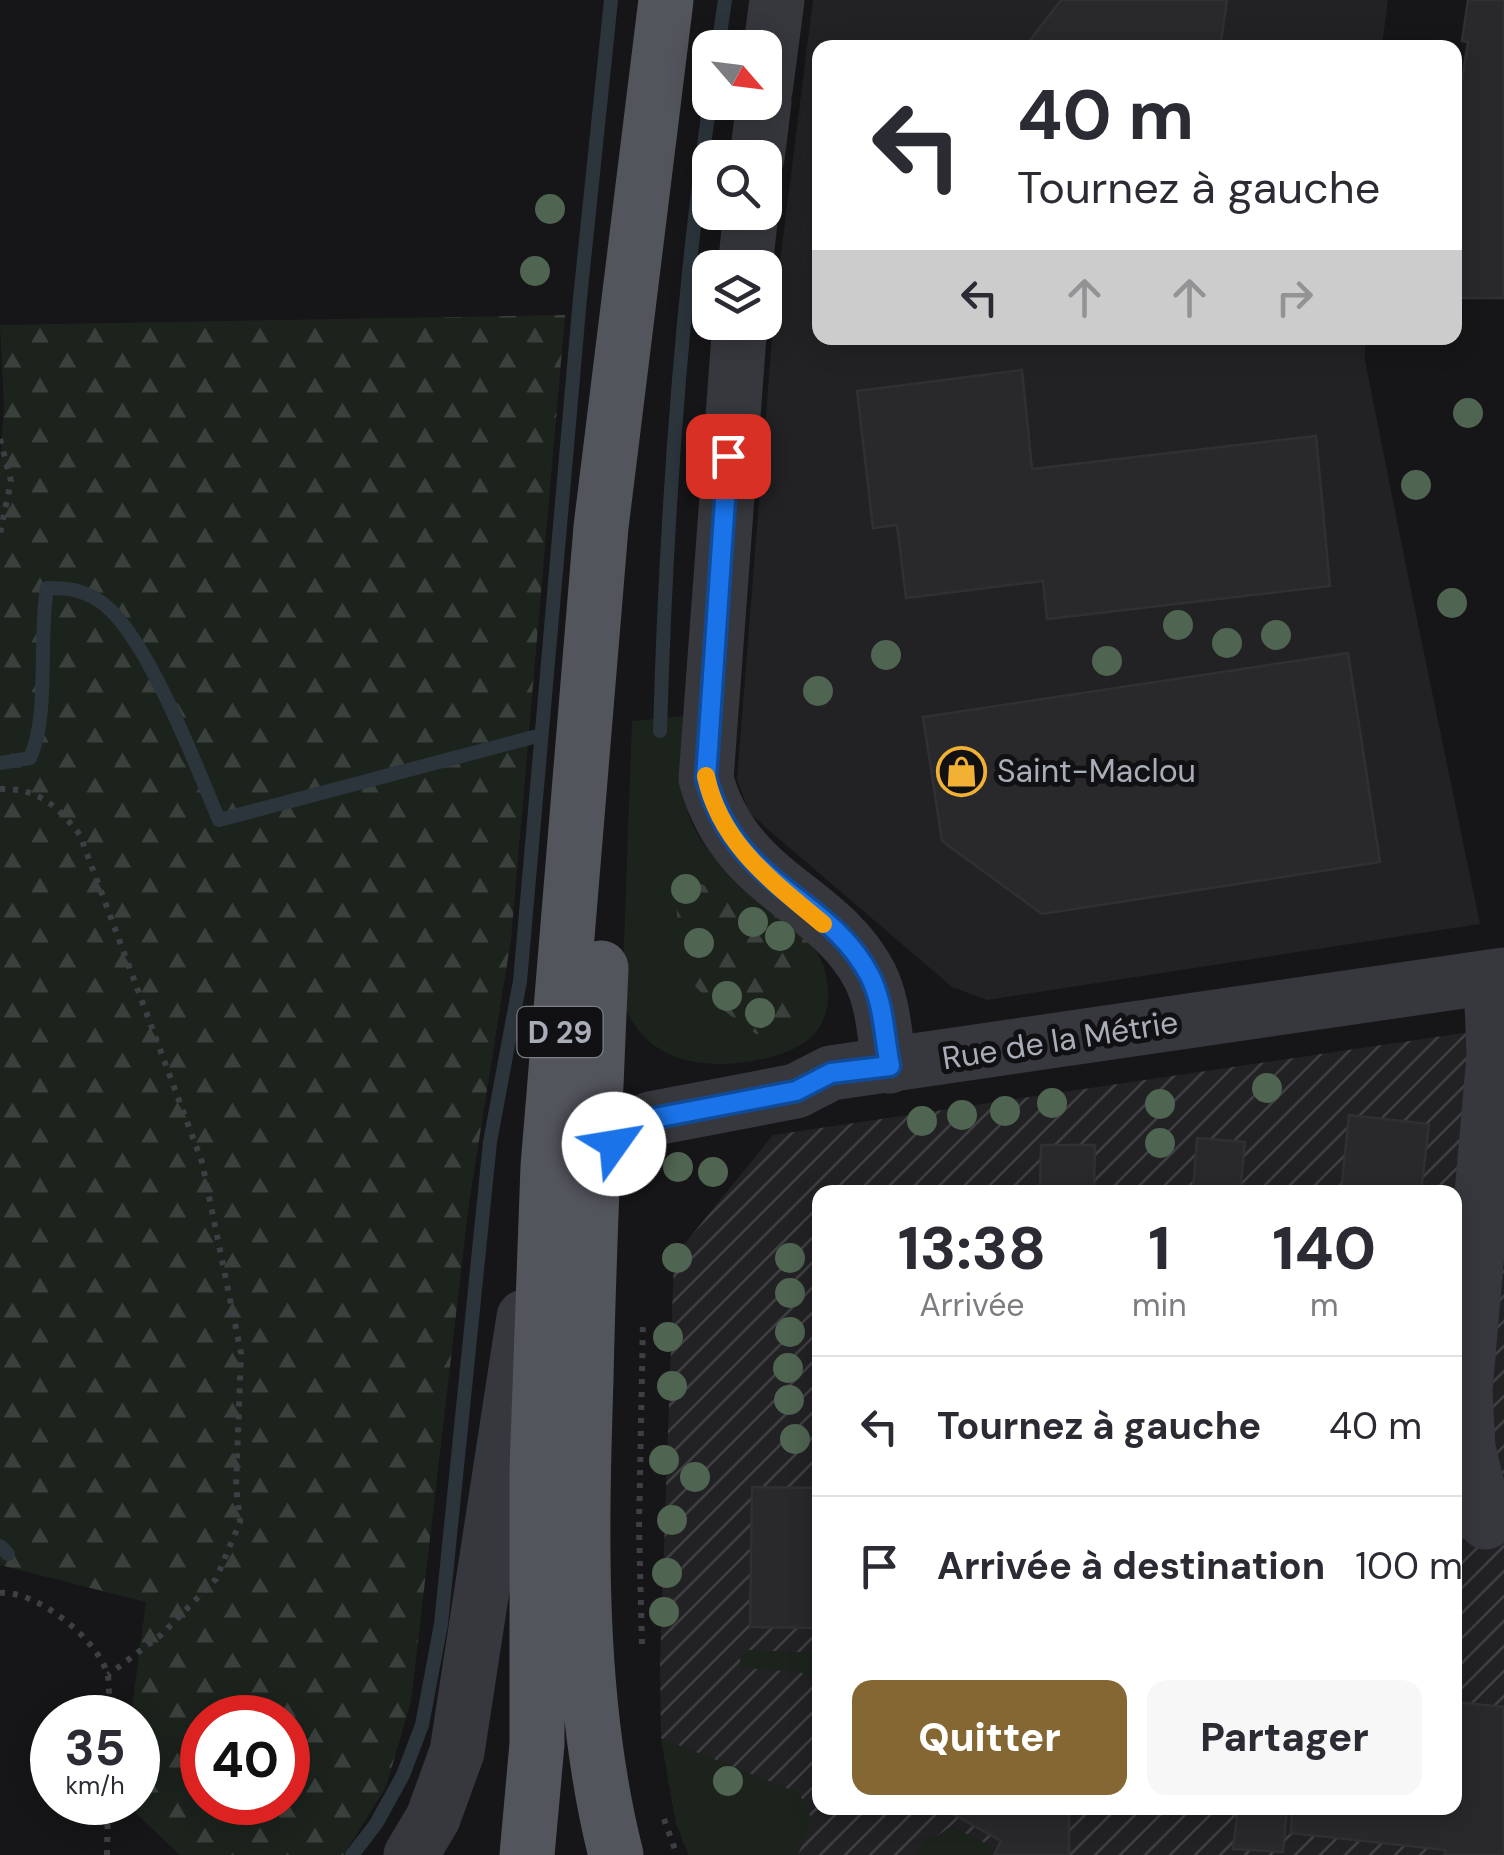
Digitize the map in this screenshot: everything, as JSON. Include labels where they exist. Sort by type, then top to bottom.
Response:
[{"type":"main road","name":"D 29","points":[[528,1855],[537,1744],[537,1469],[570,1175],[600,528],[666,0]]},
{"type":"main road","name":"D 29","points":[[570,1175],[584,1588],[596,1752],[616,1855]]},
{"type":"street","points":[[773,30],[777,0]]},
{"type":"street","points":[[739,340],[706,778],[714,808],[739,848],[832,931],[868,973],[880,1000],[890,1066]]},
{"type":"street","points":[[1486,1522],[1468,1448],[1465,1390],[1494,1056],[1497,976]]},
{"type":"street","name":"Rue de la Métrie","points":[[570,1175],[650,1119],[796,1091],[831,1073],[1497,976]]},
{"type":"street","points":[[411,1855],[439,1801],[464,1718],[570,1175]]},
{"type":"path","points":[[0,438],[11,481],[0,534]]},
{"type":"path","points":[[0,789],[19,788],[52,800],[80,835],[202,1162],[242,1353],[236,1486],[240,1522],[216,1578],[161,1634],[108,1675]]},
{"type":"path","points":[[642,1660],[638,1529],[643,1312]]},
{"type":"path","points":[[0,1593],[14,1592],[72,1624],[108,1675],[108,1695]]},
{"type":"path","points":[[657,1801],[678,1855]]},
{"type":"path","points":[[107,1855],[108,1825]]},
{"type":"shaded area","points":[[813,0],[1388,0],[1383,40],[812,40],[812,345],[1365,345],[1480,924],[987,1000],[952,987],[749,813],[737,779],[772,340],[782,340],[781,250]]},
{"type":"shaded area","points":[[1504,1027],[1504,1855],[689,1855],[676,1823],[661,1738],[660,1663],[674,1257],[773,1135]]},
{"type":"green space","points":[[565,315],[511,939],[469,1203],[411,1701],[386,1787],[344,1855],[180,1855],[148,1825],[160,1825],[160,1695],[134,1695],[146,1602],[0,1565],[0,462],[4,406],[0,325]]},
{"type":"green space","points":[[683,716],[682,774],[689,816],[710,851],[752,891],[734,893],[697,883],[679,932],[684,968],[691,982],[794,987],[824,967],[828,989],[822,1024],[800,1046],[766,1058],[726,1064],[670,1054],[641,1033],[622,998],[632,721]]},
{"type":"green space","points":[[697,883],[734,893],[752,891],[813,945],[824,967],[794,987],[793,1029],[756,1034],[689,979],[677,956],[674,892]]},
{"type":"green space","points":[[748,1650],[812,1653],[812,1678],[800,1672],[740,1668],[740,1657]]},
{"type":"green space","points":[[661,1738],[799,1793],[812,1820],[798,1855],[689,1855],[676,1823]]},
{"type":"green space","points":[[951,1826],[1008,1855],[917,1855],[925,1837],[936,1837]]},
{"type":"building","points":[[1061,0],[1227,0],[1221,40],[1030,40]]},
{"type":"building","points":[[1468,0],[1504,0],[1504,298],[1462,298],[1462,78],[1468,42],[1462,41]]},
{"type":"building","points":[[1022,370],[1032,469],[1316,436],[1330,586],[1047,619],[1043,581],[906,598],[897,525],[873,528],[857,391]]},
{"type":"building","points":[[1348,653],[1380,862],[1042,914],[942,841],[923,717]]},
{"type":"building","points":[[1349,1115],[1429,1124],[1422,1185],[1342,1185]]},
{"type":"building","points":[[1197,1138],[1245,1142],[1241,1185],[1194,1185]]},
{"type":"building","points":[[1041,1145],[1095,1145],[1094,1185],[1040,1185]]},
{"type":"building","points":[[752,1487],[812,1488],[812,1628],[750,1627]]},
{"type":"building","points":[[1462,1703],[1504,1707],[1504,1855],[1445,1855],[1445,1850],[1291,1833],[1292,1815],[1462,1815]]},
{"type":"building","points":[[955,1815],[1069,1815],[1069,1855],[994,1855],[1001,1841]]},
{"type":"building","points":[[1237,1815],[1286,1815],[1283,1852],[1233,1849]]},
{"type":"waterway","points":[[352,1855],[376,1824],[403,1775],[422,1725],[441,1624],[490,1142],[520,981],[580,298],[611,0]]},
{"type":"waterway","points":[[721,30],[725,0]]},
{"type":"waterway","points":[[660,731],[676,416],[708,120]]},
{"type":"waterway","points":[[0,763],[30,758],[36,740],[42,699],[47,588],[73,590],[98,600],[134,639],[168,701],[219,820],[541,735]]},
{"type":"waterway","points":[[0,1546],[8,1554]]},
{"type":"slow traffic","points":[[706,776],[714,808],[739,848],[823,924]]},
{"type":"place","name":"Saint-Maclou","points":[[962,771]]},
{"type":"route","points":[[614,1144],[650,1119],[796,1091],[831,1073],[890,1066],[880,1000],[868,973],[832,931],[739,848],[714,808],[706,778],[705,745],[728,456]]}]
